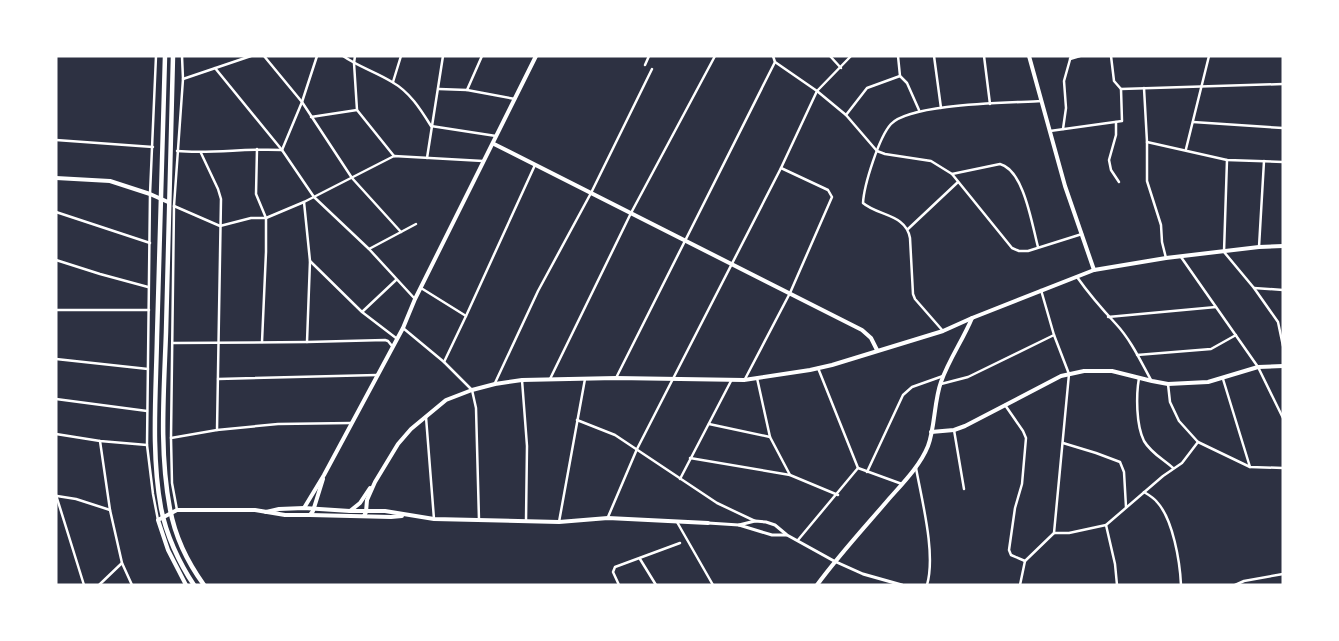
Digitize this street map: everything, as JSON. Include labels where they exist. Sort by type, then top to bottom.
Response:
[{"type":"highway","points":[[165,56],[160,198],[156,453],[158,488],[164,516],[176,552],[194,585]]},
{"type":"highway","points":[[173,56],[168,202],[165,480],[170,512],[185,552],[204,585]]},
{"type":"main road","points":[[304,508],[403,328],[420,287],[494,144],[496,136],[536,56]]},
{"type":"main road","points":[[1029,56],[1065,186],[1094,270]]},
{"type":"main road","points":[[494,144],[862,330],[871,338],[877,350]]},
{"type":"main road","points":[[56,178],[110,181],[168,202]]},
{"type":"main road","points":[[350,511],[360,503],[398,444],[411,429],[446,400],[472,390],[522,380],[550,379],[616,378],[731,381],[818,368],[942,331],[1094,270],[1181,256],[1283,246]]},
{"type":"main road","points":[[817,585],[834,561],[916,467],[928,446],[943,376],[972,318]]},
{"type":"main road","points":[[931,432],[954,430],[974,422],[1061,376],[1084,371],[1121,372],[1152,382],[1168,384],[1208,382],[1258,367],[1283,366]]},
{"type":"main road","points":[[310,515],[314,508],[324,474]]},
{"type":"main road","points":[[362,516],[366,510],[366,502],[375,482]]},
{"type":"main road","points":[[360,503],[358,510],[362,516]]},
{"type":"main road","points":[[265,512],[279,509],[314,508],[385,511],[434,519],[559,522],[608,518],[708,523]]},
{"type":"main road","points":[[186,585],[168,550],[158,520],[170,512],[177,510],[255,510],[285,516],[392,517],[404,515]]},
{"type":"street","points":[[156,56],[150,194],[147,446],[158,520]]},
{"type":"street","points":[[177,510],[172,483],[171,438],[174,206],[183,79],[182,56]]},
{"type":"street","points":[[183,79],[251,56]]},
{"type":"street","points":[[264,56],[302,102],[352,178],[401,232]]},
{"type":"street","points":[[282,150],[302,102],[316,56]]},
{"type":"street","points":[[343,56],[394,82],[417,105],[431,126],[496,136]]},
{"type":"street","points":[[355,56],[358,110],[394,156]]},
{"type":"street","points":[[394,82],[401,56]]},
{"type":"street","points":[[426,158],[443,56]]},
{"type":"street","points":[[467,90],[482,56]]},
{"type":"street","points":[[645,65],[649,56]]},
{"type":"street","points":[[550,379],[631,213],[715,56]]},
{"type":"street","points":[[773,56],[775,62],[817,91],[846,115],[877,151],[931,162],[952,174],[1012,248],[1028,251],[1083,234]]},
{"type":"street","points":[[830,56],[841,68]]},
{"type":"street","points":[[608,518],[636,449],[674,379],[781,168],[817,91],[851,56]]},
{"type":"street","points":[[898,56],[900,76],[907,83],[919,110]]},
{"type":"street","points":[[934,56],[941,108]]},
{"type":"street","points":[[984,56],[990,104]]},
{"type":"street","points":[[1063,129],[1066,108],[1064,81],[1071,58],[1080,56]]},
{"type":"street","points":[[1049,131],[1122,121],[1121,89],[1114,81],[1112,56]]},
{"type":"street","points":[[1186,150],[1209,56]]},
{"type":"street","points":[[616,378],[775,62]]},
{"type":"street","points":[[215,68],[282,150],[314,197],[369,249],[415,299]]},
{"type":"street","points":[[495,384],[538,291],[591,192],[652,69]]},
{"type":"street","points":[[846,115],[867,88],[900,76]]},
{"type":"street","points":[[1121,89],[1283,84]]},
{"type":"street","points":[[1144,88],[1147,181],[1161,225],[1162,242],[1166,258]]},
{"type":"street","points":[[439,89],[467,90],[515,98]]},
{"type":"street","points":[[942,331],[915,299],[911,290],[910,238],[908,229],[902,222],[863,203],[877,151],[886,130],[898,118],[919,110],[1041,101]]},
{"type":"street","points":[[311,117],[358,110]]},
{"type":"street","points":[[1116,122],[1116,135],[1109,160],[1111,170],[1119,182]]},
{"type":"street","points":[[1193,122],[1283,128]]},
{"type":"street","points":[[56,140],[153,147]]},
{"type":"street","points":[[1147,142],[1227,160],[1283,162]]},
{"type":"street","points":[[177,151],[201,153],[257,148],[282,150]]},
{"type":"street","points":[[257,148],[256,194],[266,218],[262,343]]},
{"type":"street","points":[[201,153],[220,194],[217,430]]},
{"type":"street","points":[[168,202],[220,226],[251,218],[266,218],[304,202],[394,156],[485,161]]},
{"type":"street","points":[[1227,160],[1224,252],[1254,288],[1278,322],[1283,346]]},
{"type":"street","points":[[1259,247],[1264,161]]},
{"type":"street","points":[[952,174],[1000,164],[1006,165],[1019,182],[1025,197],[1038,247]]},
{"type":"street","points":[[444,362],[535,165]]},
{"type":"street","points":[[744,380],[790,293],[832,197],[828,190],[781,168]]},
{"type":"street","points":[[908,229],[958,182]]},
{"type":"street","points":[[304,202],[310,261],[307,342]]},
{"type":"street","points":[[56,212],[150,244]]},
{"type":"street","points":[[369,249],[416,224]]},
{"type":"street","points":[[1181,256],[1258,367],[1283,418]]},
{"type":"street","points":[[56,260],[149,287]]},
{"type":"street","points":[[310,261],[362,312],[396,338]]},
{"type":"street","points":[[1076,277],[1108,317],[1117,324],[1138,355],[1152,382]]},
{"type":"street","points":[[362,312],[396,280]]},
{"type":"street","points":[[420,287],[466,316]]},
{"type":"street","points":[[1254,288],[1283,290]]},
{"type":"street","points":[[1020,585],[1025,561],[1054,533],[1069,374],[1054,335],[1041,290]]},
{"type":"street","points":[[1108,317],[1216,307]]},
{"type":"street","points":[[56,310],[149,310]]},
{"type":"street","points":[[1278,322],[1283,322]]},
{"type":"street","points":[[403,328],[444,362],[472,390],[476,408],[480,520]]},
{"type":"street","points":[[940,384],[968,377],[1054,335]]},
{"type":"street","points":[[1138,355],[1211,348],[1236,335]]},
{"type":"street","points":[[173,344],[385,340],[392,346]]},
{"type":"street","points":[[56,359],[148,369]]},
{"type":"street","points":[[818,368],[858,468],[902,484]]},
{"type":"street","points":[[218,379],[377,375]]},
{"type":"street","points":[[867,472],[903,395],[912,387],[943,376]]},
{"type":"street","points":[[757,378],[770,437],[790,475]]},
{"type":"street","points":[[1139,378],[1136,393],[1140,428],[1144,440],[1157,456],[1173,468]]},
{"type":"street","points":[[559,522],[585,379]]},
{"type":"street","points":[[1223,379],[1250,467]]},
{"type":"street","points":[[522,380],[527,446],[526,521]]},
{"type":"street","points":[[680,479],[731,381]]},
{"type":"street","points":[[1168,384],[1170,402],[1179,421],[1198,442],[1250,467],[1283,468]]},
{"type":"street","points":[[56,399],[147,411]]},
{"type":"street","points":[[1005,405],[1023,430],[1026,438],[1022,484],[1014,508],[1009,550],[1011,555],[1025,561]]},
{"type":"street","points":[[426,416],[434,519]]},
{"type":"street","points":[[577,420],[615,435],[717,503],[755,521]]},
{"type":"street","points":[[171,438],[217,430],[278,424],[352,423]]},
{"type":"street","points":[[709,424],[770,437]]},
{"type":"street","points":[[954,430],[964,489]]},
{"type":"street","points":[[56,434],[147,446]]},
{"type":"street","points":[[100,441],[110,510],[122,563],[132,585]]},
{"type":"street","points":[[1054,533],[1069,533],[1106,525],[1173,468],[1182,463],[1198,442]]},
{"type":"street","points":[[1063,443],[1120,462],[1124,472],[1126,508]]},
{"type":"street","points":[[690,458],[790,475],[838,495]]},
{"type":"street","points":[[916,467],[931,559],[927,585]]},
{"type":"street","points":[[798,540],[838,495],[858,468]]},
{"type":"street","points":[[1144,492],[1157,501],[1164,513],[1177,550],[1181,585]]},
{"type":"street","points":[[84,585],[57,496],[76,499],[110,510]]},
{"type":"street","points":[[739,525],[755,521],[775,525],[834,561],[863,574],[902,585]]},
{"type":"street","points":[[678,522],[713,585]]},
{"type":"street","points":[[708,523],[739,525],[772,535],[787,534]]},
{"type":"street","points":[[1106,525],[1115,564],[1117,585]]},
{"type":"street","points":[[619,585],[613,572],[615,567],[680,543]]},
{"type":"street","points":[[640,559],[656,585]]},
{"type":"street","points":[[99,585],[122,563]]},
{"type":"street","points":[[1234,585],[1244,581],[1283,574]]}]
